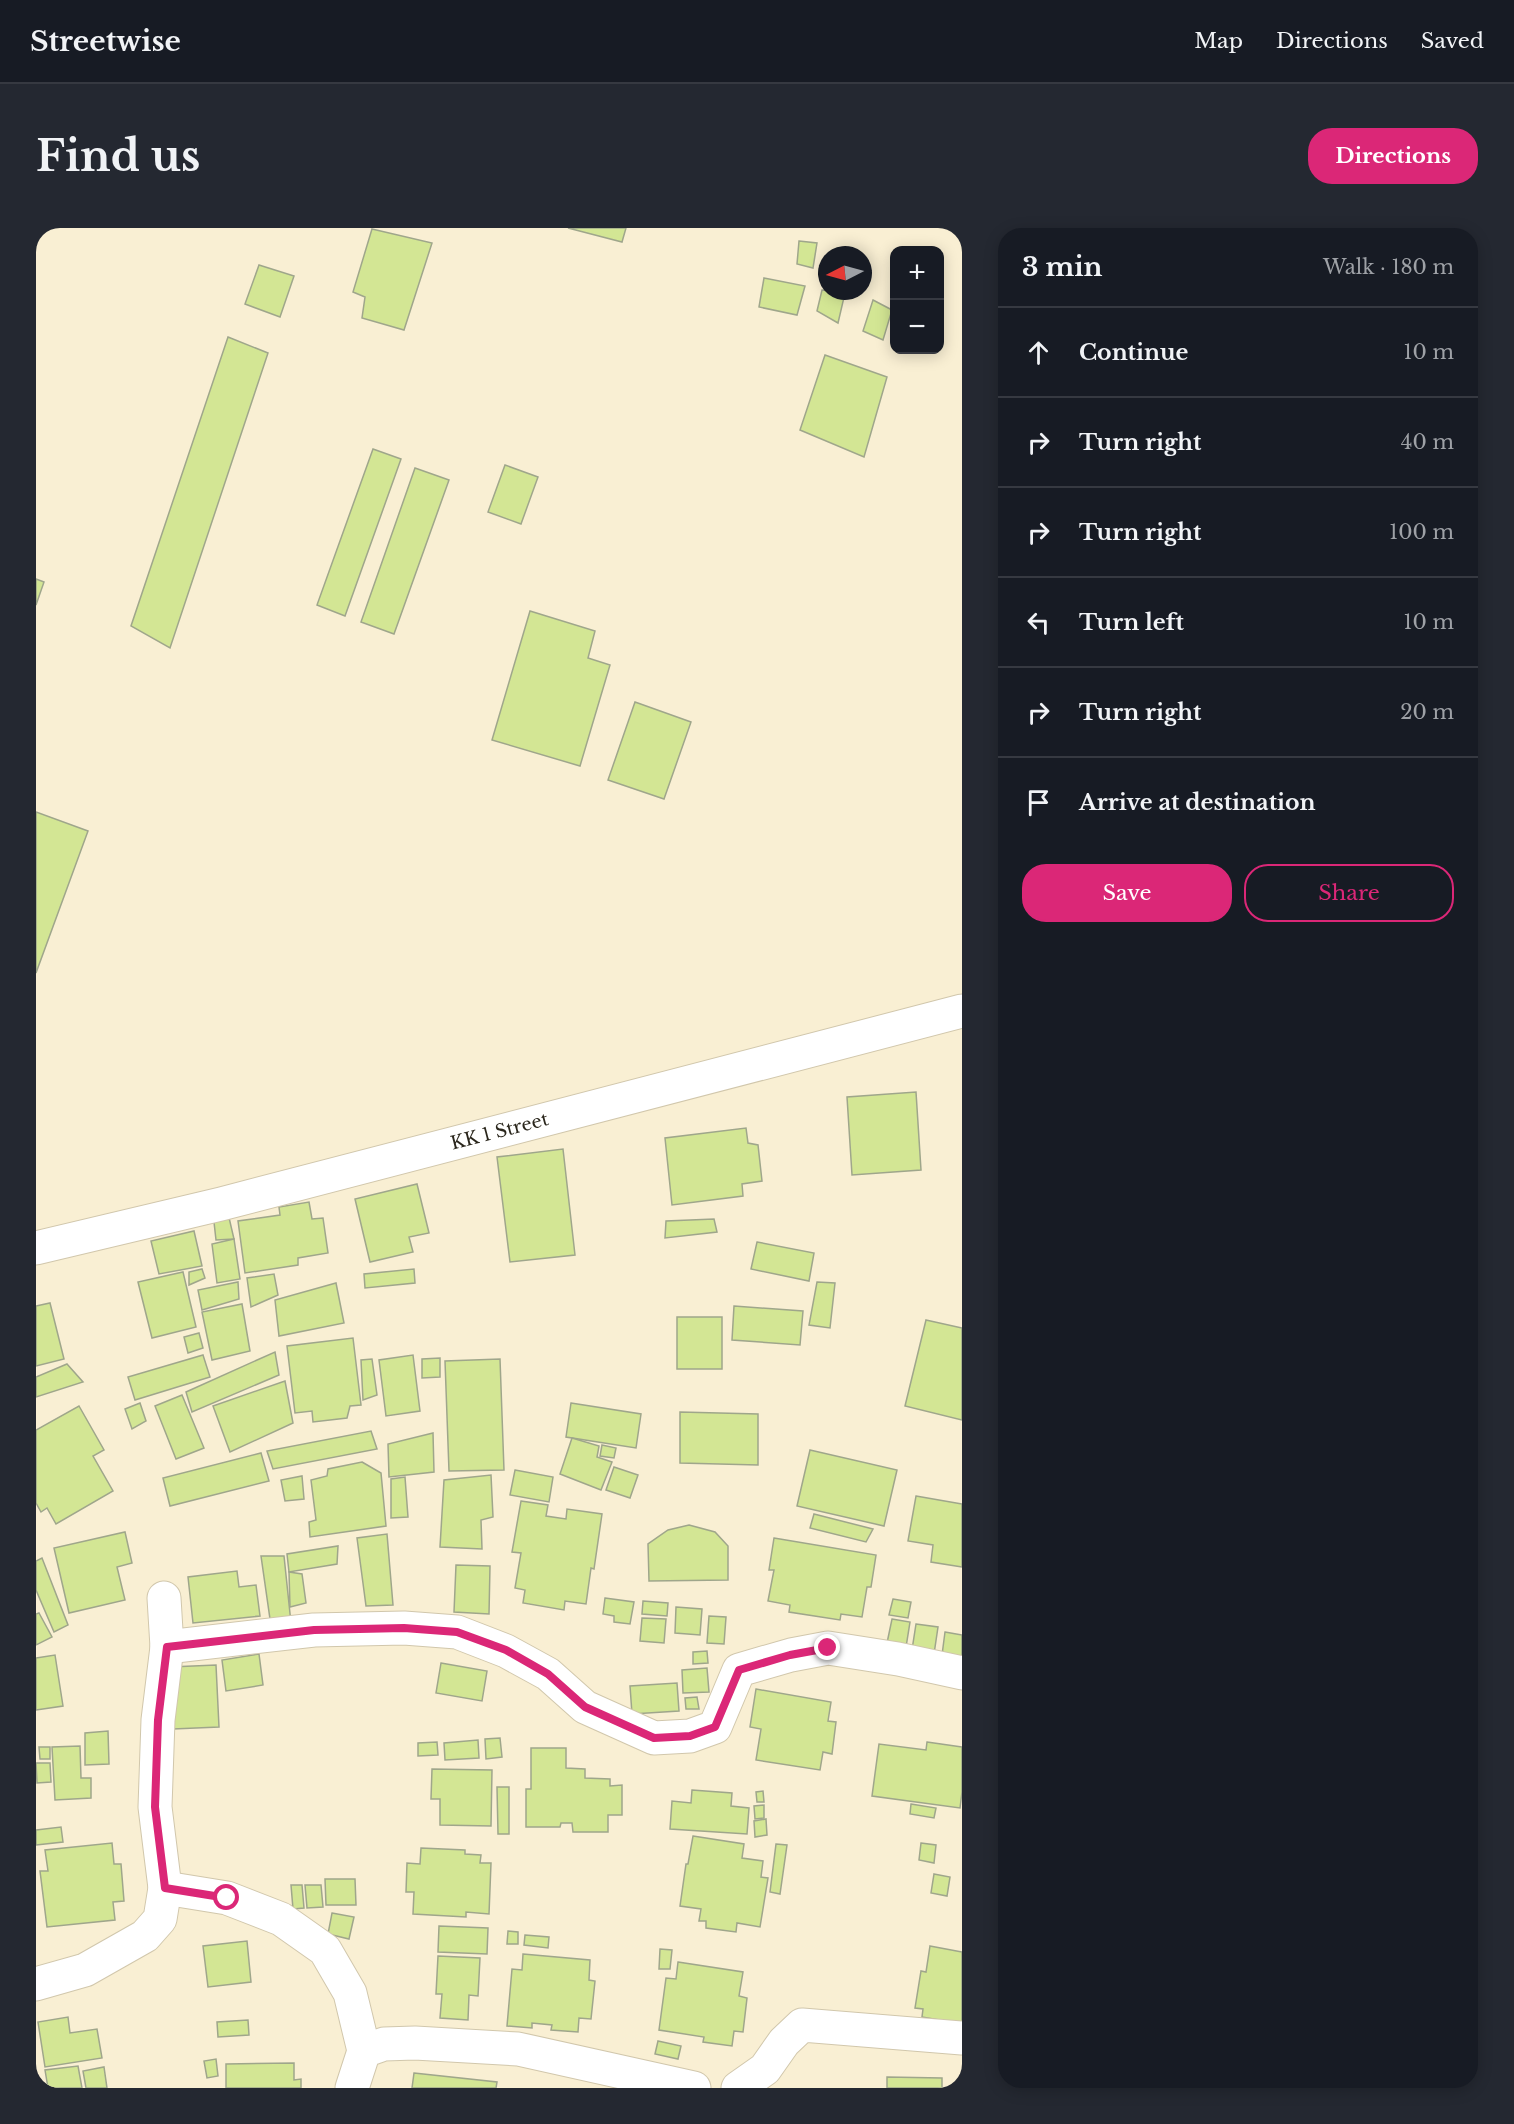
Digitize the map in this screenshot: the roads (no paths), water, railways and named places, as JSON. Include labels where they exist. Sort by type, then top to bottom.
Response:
[{"type":"street","name":"KK 1 Street","points":[[36,1248],[221,1204],[962,1011]]},
{"type":"street","points":[[36,1984],[86,1970],[145,1936],[160,1919],[165,1888],[155,1807],[158,1720],[167,1647],[164,1598]]},
{"type":"street","points":[[167,1647],[314,1630],[404,1628],[457,1632],[506,1650],[548,1674],[585,1707],[654,1738],[690,1736],[715,1727],[739,1670],[790,1655],[828,1648],[898,1659],[962,1673]]},
{"type":"street","points":[[165,1888],[227,1898],[281,1919],[325,1950],[350,1993],[364,2051],[352,2088]]},
{"type":"street","points":[[738,2088],[765,2069],[784,2042],[802,2025],[962,2038]]},
{"type":"street","points":[[364,2051],[384,2044],[415,2043],[518,2049],[694,2088]]}]
